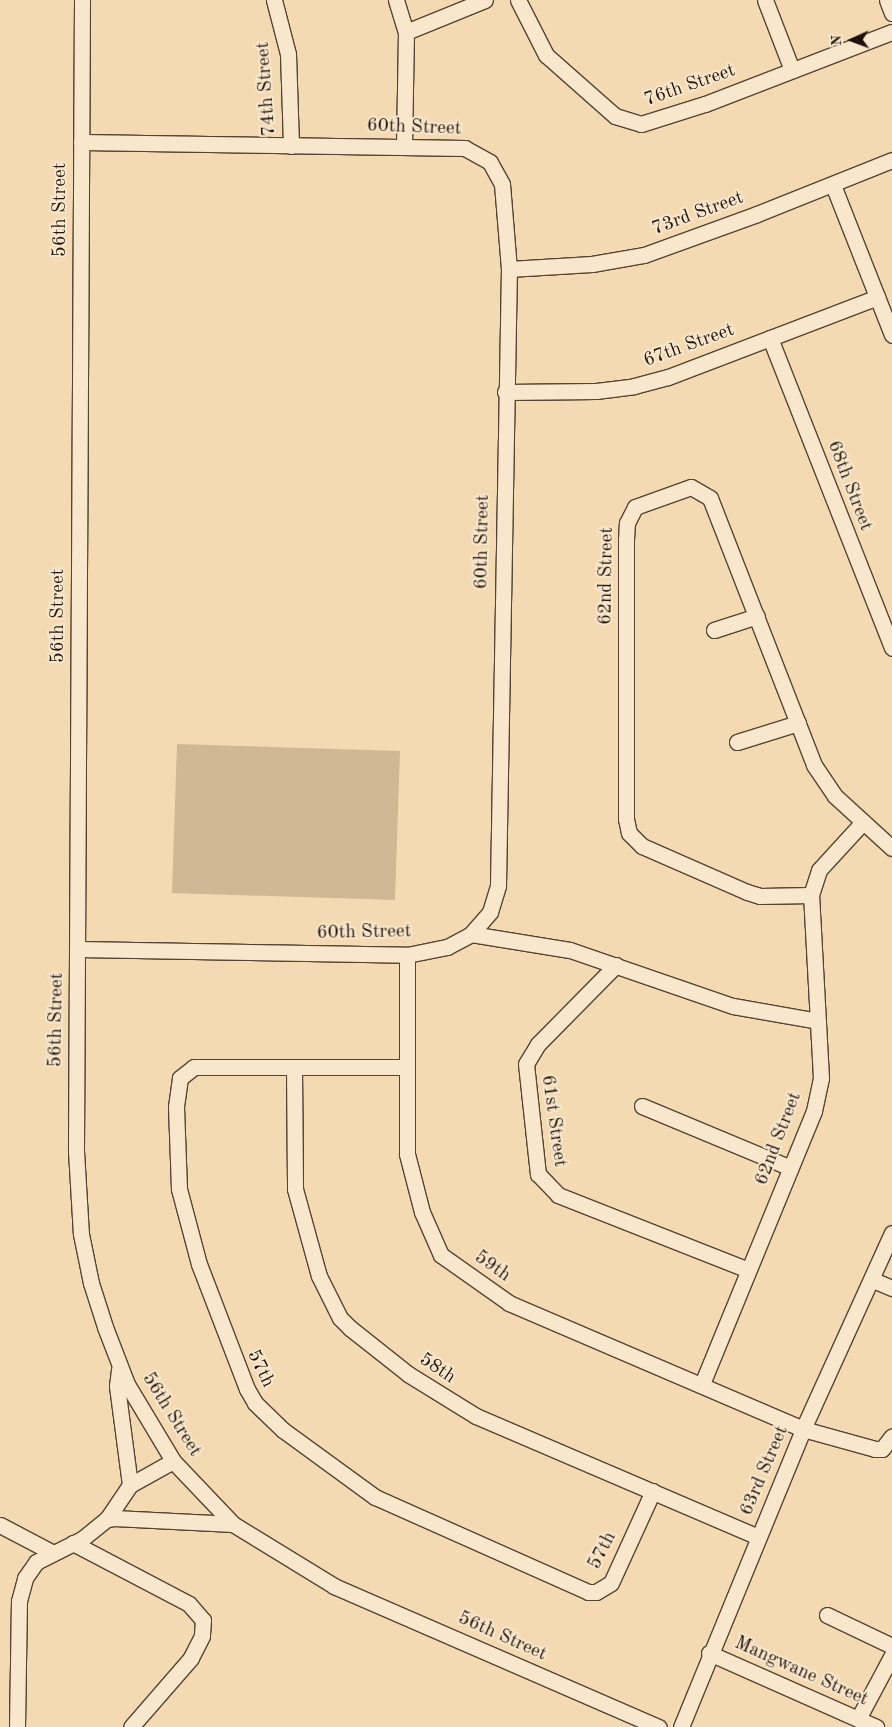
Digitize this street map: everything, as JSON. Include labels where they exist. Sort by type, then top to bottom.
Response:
[{"type":"street","name":"56th Street","points":[[82,0],[76,1151],[81,1234],[91,1284],[120,1364],[141,1410],[174,1461],[233,1524],[278,1554],[334,1586],[659,1727]]},
{"type":"street","name":"74th Street","points":[[274,0],[288,54],[291,146]]},
{"type":"street","points":[[396,0],[406,32],[404,145]]},
{"type":"street","points":[[406,32],[485,0]]},
{"type":"street","name":"76th Street","points":[[518,0],[546,55],[615,116],[633,123],[652,122],[892,32]]},
{"type":"street","points":[[765,0],[792,70]]},
{"type":"street","points":[[887,0],[892,13]]},
{"type":"street","name":"60th Street","points":[[78,949],[407,955],[447,947],[472,934],[490,912],[498,885],[505,392],[509,269],[505,197],[502,184],[490,162],[476,152],[456,147],[404,145],[291,146],[81,142]]},
{"type":"street","name":"73rd Street","points":[[509,269],[592,264],[644,254],[833,184],[892,160]]},
{"type":"street","points":[[833,184],[892,335]]},
{"type":"street","name":"67th Street","points":[[505,392],[596,391],[634,386],[668,377],[877,297]]},
{"type":"street","name":"68th Street","points":[[770,338],[892,648]]},
{"type":"street","name":"62nd Street","points":[[811,895],[760,896],[633,841],[627,827],[626,540],[631,510],[691,487],[703,492],[710,498],[798,723],[823,780],[863,822],[892,848]]},
{"type":"street","points":[[714,630],[757,616]]},
{"type":"street","points":[[737,742],[798,723]]},
{"type":"street","name":"62nd Street","points":[[702,1384],[791,1168],[819,1093],[818,1021],[811,895],[819,870],[863,822]]},
{"type":"street","points":[[472,934],[545,944],[616,965],[733,1006],[818,1021]]},
{"type":"street","name":"59th","points":[[407,955],[406,1067],[409,1168],[430,1237],[441,1255],[509,1303],[702,1384],[803,1430],[876,1450],[882,1449],[892,1436]]},
{"type":"street","name":"61st Street","points":[[616,965],[538,1044],[526,1064],[538,1174],[558,1195],[748,1270]]},
{"type":"street","name":"57th","points":[[406,1067],[194,1067],[186,1071],[177,1086],[177,1170],[183,1208],[226,1340],[255,1403],[291,1436],[375,1497],[588,1592],[596,1592],[611,1583],[652,1491]]},
{"type":"street","name":"58th","points":[[294,1068],[295,1189],[319,1276],[340,1318],[393,1363],[461,1408],[758,1537]]},
{"type":"street","points":[[642,1106],[791,1168]]},
{"type":"street","name":"63rd Street","points":[[681,1727],[709,1653],[803,1430],[873,1280],[892,1233]]},
{"type":"street","points":[[873,1280],[892,1288]]},
{"type":"street","points":[[120,1364],[117,1386],[130,1485]]},
{"type":"street","points":[[17,1727],[22,1587],[30,1568],[53,1552],[73,1543],[107,1519],[130,1485],[174,1461]]},
{"type":"street","points":[[107,1519],[233,1524]]},
{"type":"street","points":[[0,1525],[53,1552]]},
{"type":"street","points":[[73,1543],[189,1604],[203,1620],[202,1636],[190,1658],[131,1727]]},
{"type":"street","points":[[828,1615],[892,1646]]},
{"type":"street","name":"Mangwane Street","points":[[709,1653],[876,1727]]},
{"type":"street","points":[[858,1719],[892,1655]]},
{"type":"shaded area","points":[[177,744],[400,751],[395,900],[172,893]]}]
